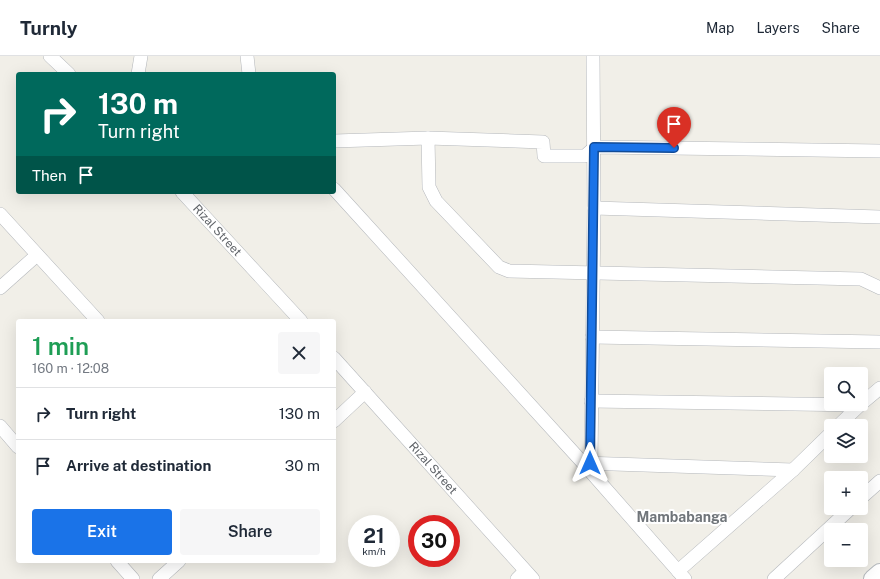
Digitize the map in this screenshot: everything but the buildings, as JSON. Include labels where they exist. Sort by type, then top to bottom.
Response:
[{"type":"street","points":[[50,56],[67,72]]},
{"type":"street","points":[[138,72],[141,56]]},
{"type":"street","points":[[247,56],[249,72]]},
{"type":"street","points":[[587,463],[591,401],[594,208],[593,56]]},
{"type":"street","points":[[428,138],[429,187],[432,194],[436,201],[499,268],[525,273],[861,278],[880,288]]},
{"type":"street","points":[[336,141],[428,138],[543,142],[544,156],[585,156],[594,147],[880,151]]},
{"type":"street","points":[[336,191],[587,463],[681,575],[824,440]]},
{"type":"street","name":"Rizal Street","points":[[184,194],[298,319]]},
{"type":"street","points":[[594,208],[880,217]]},
{"type":"street","points":[[0,214],[96,319]]},
{"type":"street","points":[[0,288],[37,255]]},
{"type":"street","points":[[592,337],[880,342]]},
{"type":"street","name":"Rizal Street","points":[[336,360],[525,576]]},
{"type":"street","points":[[868,398],[880,388]]},
{"type":"street","points":[[336,419],[365,392]]},
{"type":"street","points":[[591,401],[824,404]]},
{"type":"street","points":[[845,419],[853,411]]},
{"type":"street","points":[[0,426],[16,445]]},
{"type":"street","points":[[587,463],[793,470]]},
{"type":"street","points":[[868,492],[880,481]]},
{"type":"street","points":[[774,579],[843,515]]},
{"type":"street","points":[[119,563],[133,579]]},
{"type":"street","points":[[159,579],[177,563]]},
{"type":"street","points":[[873,579],[880,573]]},
{"type":"district","name":"Mambabanga","points":[[682,517]]},
{"type":"route","points":[[590,463],[594,147],[674,148]]}]
